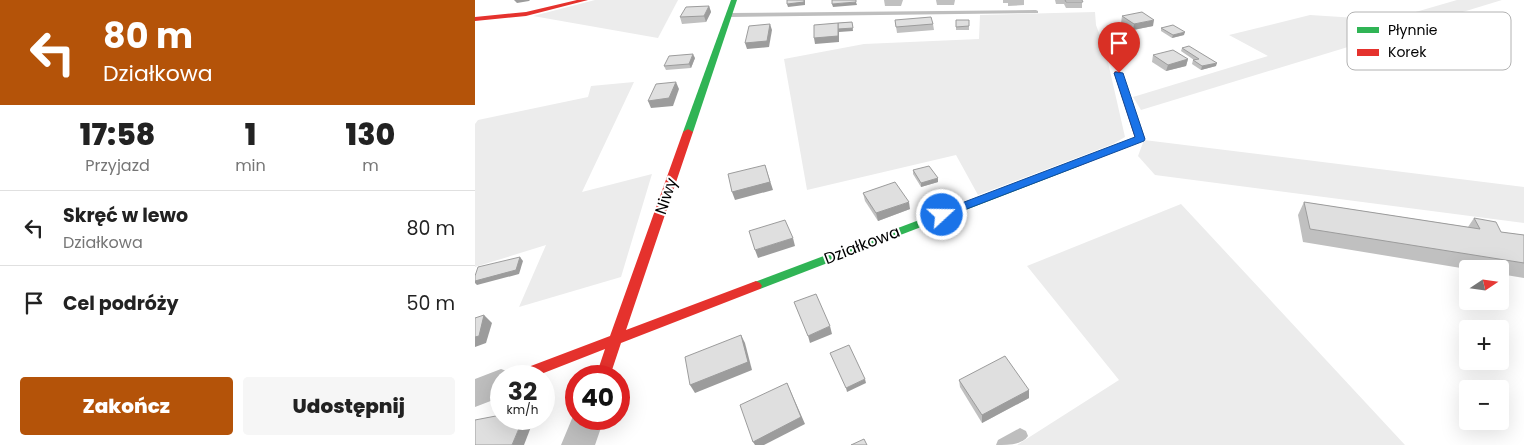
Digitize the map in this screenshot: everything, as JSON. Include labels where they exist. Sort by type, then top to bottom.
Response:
[{"type":"street","points":[[475,19],[526,14],[585,0]]},
{"type":"street","name":"Niwy","points":[[607,365],[734,0]]},
{"type":"street","name":"Działkowa","points":[[549,365],[1140,139],[1119,73]]},
{"type":"street","points":[[475,393],[490,387]]},
{"type":"street","points":[[578,445],[583,430]]},
{"type":"lane","points":[[729,15],[972,10],[1036,12]]},
{"type":"lane","points":[[1005,445],[1020,436]]},
{"type":"shaded area","points":[[595,0],[678,0],[658,38],[533,16]]},
{"type":"shaded area","points":[[1457,0],[1502,0],[1463,12],[1416,12]]},
{"type":"shaded area","points":[[1095,12],[1096,25],[1105,49],[1125,137],[1113,144],[978,195],[956,155],[807,190],[784,59],[864,44],[979,39],[980,15]]},
{"type":"shaded area","points":[[1310,15],[1347,17],[1347,47],[1141,110],[1133,97],[1268,56],[1229,35]]},
{"type":"shaded area","points":[[634,82],[582,192],[652,174],[621,277],[519,307],[546,245],[475,267],[475,124],[478,120],[588,97],[591,86]]},
{"type":"shaded area","points":[[1144,140],[1524,187],[1524,223],[1155,175],[1138,156]]},
{"type":"shaded area","points":[[1181,204],[1405,445],[1017,445],[1119,380],[1027,266]]},
{"type":"building","points":[[787,0],[804,0],[804,2],[787,4]]},
{"type":"building","points":[[832,0],[856,0],[856,2],[832,4]]},
{"type":"building","points":[[1065,0],[1082,0],[1083,2],[1066,2]]},
{"type":"building","points":[[709,6],[704,16],[680,17],[686,7]]},
{"type":"building","points":[[1142,12],[1154,20],[1134,24],[1122,16]]},
{"type":"building","points":[[931,17],[933,24],[896,27],[895,20]]},
{"type":"building","points":[[956,20],[969,20],[969,26],[956,27]]},
{"type":"building","points":[[852,22],[853,28],[838,29],[838,23]]},
{"type":"building","points":[[838,23],[838,36],[814,38],[814,25]]},
{"type":"building","points":[[770,24],[767,41],[745,43],[749,26]]},
{"type":"building","points":[[1173,25],[1185,32],[1173,35],[1161,28]]},
{"type":"building","points":[[1189,46],[1217,63],[1202,66],[1193,60],[1199,59],[1182,48]]},
{"type":"building","points":[[1173,50],[1188,59],[1168,65],[1153,55]]},
{"type":"building","points":[[693,54],[689,64],[664,66],[669,56]]},
{"type":"building","points":[[676,82],[669,98],[648,101],[656,84]]},
{"type":"building","points":[[765,165],[770,182],[732,192],[728,174]]},
{"type":"building","points":[[929,166],[938,178],[921,183],[913,170]]},
{"type":"building","points":[[895,182],[909,202],[876,213],[863,193]]},
{"type":"building","points":[[1304,202],[1480,229],[1474,218],[1496,222],[1501,232],[1524,235],[1524,263],[1509,260],[1310,229]]},
{"type":"building","points":[[785,220],[793,238],[755,250],[749,231]]},
{"type":"building","points":[[520,257],[516,270],[475,281],[478,267]]},
{"type":"building","points":[[816,294],[830,326],[808,336],[794,302]]},
{"type":"building","points":[[484,315],[479,336],[475,337],[475,318]]},
{"type":"building","points":[[741,335],[748,362],[690,385],[685,357]]},
{"type":"building","points":[[849,345],[865,379],[846,388],[830,353]]},
{"type":"building","points":[[1005,356],[1029,390],[982,415],[959,380]]},
{"type":"building","points":[[787,383],[801,417],[753,442],[740,405]]},
{"type":"building","points":[[490,417],[490,430],[518,430],[512,445],[475,445],[475,420]]},
{"type":"building","points":[[864,439],[867,445],[851,445]]},
{"type":"traffic: fast","points":[[688,132],[734,0]]},
{"type":"traffic: fast","points":[[756,286],[1073,165]]},
{"type":"traffic: jam","points":[[475,19],[526,14],[585,0]]},
{"type":"traffic: jam","points":[[1073,165],[1140,139],[1118,73]]},
{"type":"traffic: jam","points":[[607,365],[688,132]]},
{"type":"traffic: jam","points":[[549,365],[756,286]]},
{"type":"route","points":[[942,215],[1140,139],[1119,73]]}]
